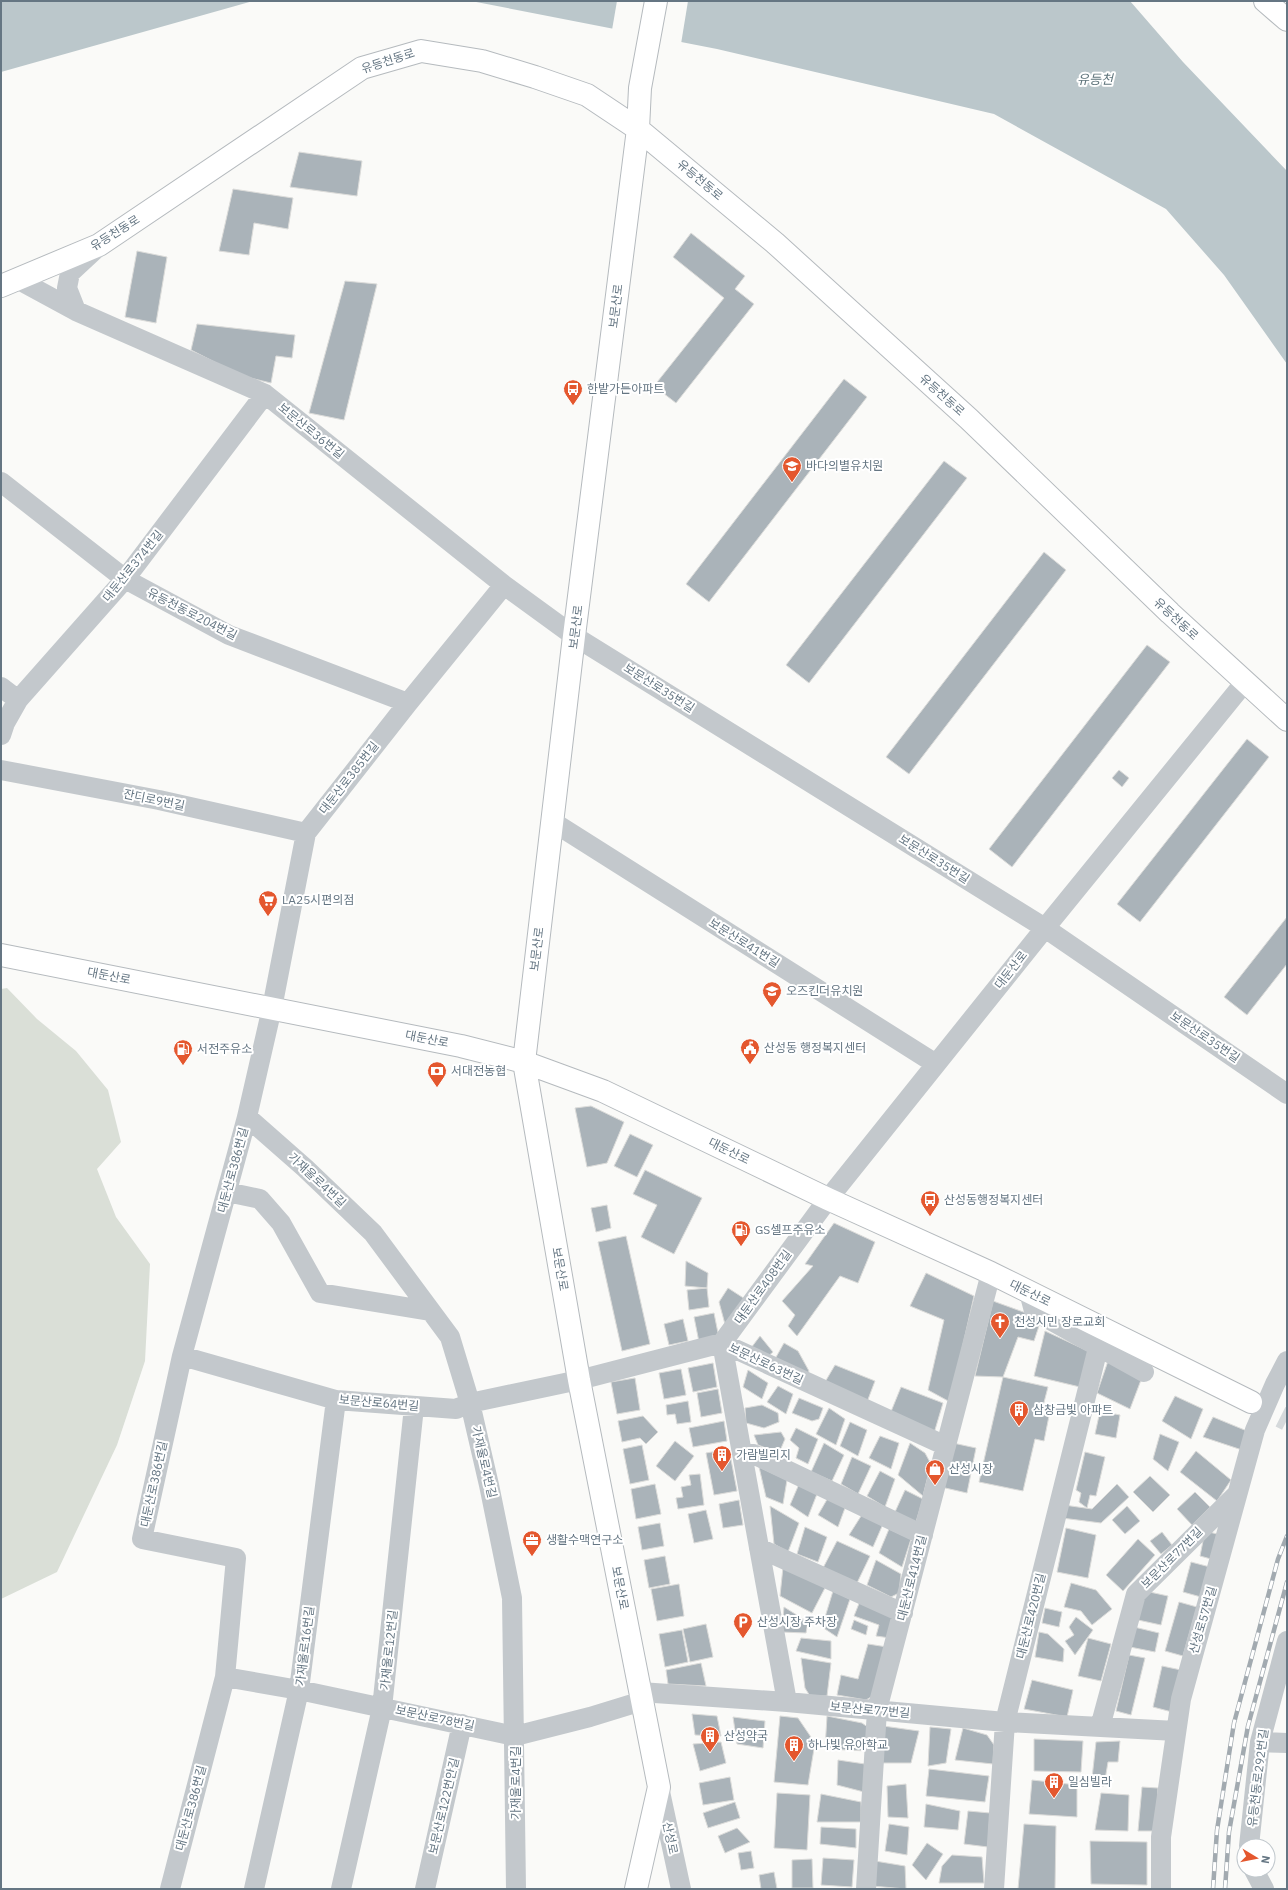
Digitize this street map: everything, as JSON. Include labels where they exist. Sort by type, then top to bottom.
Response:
[{"type":"main road","name":"보문산로","points":[[636,1889],[659,1787],[579,1380],[524,1062],[574,636],[638,129],[640,88],[656,1]]},
{"type":"main road","points":[[1265,1],[1287,20]]},
{"type":"main road","name":"유등천동로","points":[[9,282],[99,246],[362,68],[422,51],[482,61],[587,95],[638,129],[775,243],[969,419],[1170,613],[1287,720]]},
{"type":"main road","name":"대둔산로","points":[[1,955],[461,1046],[524,1062],[603,1091],[828,1199],[991,1273],[1251,1402]]},
{"type":"street","points":[[76,311],[67,288],[70,273],[99,246]]},
{"type":"street","name":"보문산로36번길","points":[[9,282],[265,394],[504,585],[574,636]]},
{"type":"street","name":"대둔산로374번길","points":[[1,735],[5,722],[18,700],[125,579],[265,394]]},
{"type":"street","name":"유등천동로204번길","points":[[1,482],[125,579],[229,635],[408,702]]},
{"type":"street","name":"대둔산로385번길","points":[[272,1008],[306,833],[408,702],[504,585]]},
{"type":"street","name":"보문산로35번길","points":[[574,636],[1045,928],[1287,1094]]},
{"type":"street","name":"대둔산로","points":[[828,1199],[1045,928],[1245,682]]},
{"type":"street","points":[[1,687],[18,700]]},
{"type":"street","name":"잔디로9번길","points":[[1,770],[159,800],[306,833]]},
{"type":"street","name":"보문산로41번길","points":[[553,822],[936,1064]]},
{"type":"street","name":"대둔산로386번길","points":[[170,1889],[225,1677],[236,1558],[142,1539],[182,1356],[247,1117],[272,1008]]},
{"type":"street","name":"가재울로4번길","points":[[247,1117],[305,1168],[373,1233],[450,1337],[470,1403],[489,1485],[512,1598],[516,1889]]},
{"type":"street","points":[[227,1192],[260,1198],[281,1223],[320,1293],[430,1311]]},
{"type":"street","name":"대둔산로408번길","points":[[722,1343],[828,1199]]},
{"type":"street","name":"대둔산로414번길","points":[[866,1889],[877,1710],[883,1692],[991,1273]]},
{"type":"street","points":[[1029,1292],[1034,1311],[1098,1348],[1144,1372]]},
{"type":"street","points":[[722,1343],[787,1702]]},
{"type":"street","name":"보문산로63번길","points":[[579,1380],[722,1343],[886,1420],[946,1446]]},
{"type":"street","name":"대둔산로420번길","points":[[994,1889],[1004,1722],[1098,1348]]},
{"type":"street","name":"보문산로64번길","points":[[182,1356],[336,1400],[414,1407],[456,1409],[470,1403],[579,1380]]},
{"type":"street","name":"산성로57번길","points":[[1161,1889],[1162,1836],[1181,1699],[1255,1430],[1275,1384],[1287,1361]]},
{"type":"street","name":"가재울로16번길","points":[[254,1889],[299,1690],[336,1400]]},
{"type":"street","name":"가재울로12번길","points":[[341,1889],[382,1708],[414,1407]]},
{"type":"street","points":[[742,1454],[753,1454],[923,1535]]},
{"type":"street","name":"보문산로77번길","points":[[1100,1727],[1136,1594],[1238,1494]]},
{"type":"street","points":[[759,1548],[903,1613]]},
{"type":"street","name":"유등천동로292번길","points":[[1250,1838],[1260,1742],[1287,1641]]},
{"type":"street","name":"보문산로78번길","points":[[225,1677],[299,1690],[515,1736],[590,1717],[641,1696]]},
{"type":"street","name":"보문산로77번길","points":[[641,1696],[787,1702],[1004,1722],[1176,1731]]},
{"type":"street","name":"보문산로122번안길","points":[[425,1889],[462,1724]]},
{"type":"street","points":[[1260,1742],[1287,1743]]},
{"type":"street","name":"산성로","points":[[659,1787],[681,1889]]},
{"type":"street","points":[[1258,1878],[1264,1889]]},
{"type":"shaded area","points":[[7,988],[37,1019],[76,1051],[108,1090],[121,1142],[97,1169],[116,1217],[150,1264],[145,1361],[117,1445],[57,1572],[1,1599],[1,989]]},
{"type":"water","points":[[1,1],[253,1],[1,72]]},
{"type":"water","name":"유등천","points":[[471,1],[1130,1],[1183,62],[1287,171],[1287,364],[1224,275],[1166,209],[994,114],[717,49]]},
{"type":"pier","points":[[617,1],[688,1],[681,44],[612,30]]},
{"type":"building","points":[[299,152],[362,161],[357,196],[290,187]]},
{"type":"building","points":[[233,189],[293,198],[288,229],[254,223],[249,255],[219,251]]},
{"type":"building","points":[[691,233],[745,276],[735,289],[754,304],[676,403],[654,386],[724,298],[673,257]]},
{"type":"building","points":[[137,251],[167,257],[156,323],[125,317]]},
{"type":"building","points":[[345,281],[377,284],[344,420],[309,413]]},
{"type":"building","points":[[197,324],[295,335],[292,358],[276,356],[271,383],[242,376],[191,350]]},
{"type":"building","points":[[844,379],[867,397],[709,602],[686,584]]},
{"type":"building","points":[[944,461],[967,478],[809,683],[786,665]]},
{"type":"building","points":[[1044,552],[1066,570],[909,774],[886,757]]},
{"type":"building","points":[[1147,645],[1170,662],[1012,867],[989,849]]},
{"type":"building","points":[[1247,739],[1269,757],[1140,922],[1117,904]]},
{"type":"building","points":[[1119,770],[1129,778],[1122,787],[1112,778]]},
{"type":"building","points":[[1287,917],[1287,964],[1247,1015],[1224,997]]},
{"type":"building","points":[[591,1106],[624,1122],[607,1163],[587,1167],[575,1108]]},
{"type":"building","points":[[630,1134],[653,1145],[637,1177],[614,1166]]},
{"type":"building","points":[[645,1170],[702,1198],[674,1254],[641,1237],[657,1205],[633,1194]]},
{"type":"building","points":[[607,1205],[611,1228],[596,1232],[591,1208]]},
{"type":"building","points":[[834,1223],[875,1242],[858,1283],[840,1276],[797,1336],[788,1326],[795,1315],[782,1301],[813,1266],[805,1264]]},
{"type":"building","points":[[626,1236],[650,1344],[622,1351],[598,1242]]},
{"type":"building","points":[[686,1261],[708,1273],[707,1288],[685,1286]]},
{"type":"building","points":[[926,1273],[974,1296],[950,1402],[928,1390],[944,1320],[910,1306]]},
{"type":"building","points":[[707,1288],[709,1307],[689,1310],[687,1290]]},
{"type":"building","points":[[728,1288],[745,1299],[726,1328],[719,1302]]},
{"type":"building","name":"천성시민 장로교회","points":[[993,1301],[1026,1313],[1040,1323],[1034,1341],[1018,1337],[1003,1377],[975,1376]]},
{"type":"building","points":[[714,1313],[719,1338],[699,1342],[694,1317]]},
{"type":"building","points":[[683,1319],[688,1341],[669,1345],[664,1324]]},
{"type":"building","points":[[1045,1331],[1088,1351],[1080,1387],[1034,1376]]},
{"type":"building","points":[[760,1336],[773,1352],[766,1358],[751,1348]]},
{"type":"building","points":[[784,1343],[798,1351],[809,1371],[804,1382],[771,1366]]},
{"type":"building","points":[[1108,1361],[1141,1380],[1130,1409],[1097,1393]]},
{"type":"building","points":[[713,1363],[717,1387],[693,1392],[688,1368]]},
{"type":"building","points":[[835,1365],[875,1381],[867,1402],[825,1382]]},
{"type":"building","points":[[681,1369],[686,1395],[664,1399],[659,1373]]},
{"type":"building","points":[[748,1370],[768,1383],[762,1399],[743,1387]]},
{"type":"building","name":"삼창금빛 아파트","points":[[1003,1377],[1048,1387],[1041,1414],[1049,1416],[1044,1441],[1035,1439],[1023,1491],[979,1482]]},
{"type":"building","points":[[635,1378],[640,1410],[617,1414],[611,1382]]},
{"type":"building","points":[[778,1386],[793,1394],[786,1414],[767,1402]]},
{"type":"building","points":[[901,1387],[943,1403],[932,1440],[890,1414]]},
{"type":"building","points":[[718,1389],[722,1413],[701,1417],[697,1393]]},
{"type":"building","points":[[1175,1396],[1203,1409],[1191,1439],[1162,1421]]},
{"type":"building","points":[[799,1398],[823,1408],[819,1419],[812,1421],[792,1413]]},
{"type":"building","points":[[688,1401],[691,1422],[677,1424],[675,1414],[667,1415],[666,1405]]},
{"type":"building","points":[[762,1405],[778,1413],[779,1422],[764,1428],[746,1423],[745,1408]]},
{"type":"building","points":[[829,1408],[845,1419],[836,1445],[816,1434]]},
{"type":"building","points":[[1100,1411],[1120,1415],[1116,1438],[1095,1434]]},
{"type":"building","points":[[643,1416],[658,1432],[646,1444],[640,1438],[622,1442],[618,1421]]},
{"type":"building","points":[[1213,1417],[1247,1431],[1242,1450],[1203,1437]]},
{"type":"building","points":[[724,1421],[727,1441],[693,1447],[689,1428]]},
{"type":"building","points":[[850,1422],[867,1430],[858,1456],[840,1446]]},
{"type":"building","points":[[796,1428],[818,1439],[808,1464],[796,1458],[799,1448],[790,1440]]},
{"type":"building","points":[[781,1432],[785,1439],[779,1453],[758,1445],[754,1435]]},
{"type":"building","points":[[1160,1434],[1179,1442],[1168,1471],[1153,1459]]},
{"type":"building","points":[[880,1436],[899,1443],[891,1469],[869,1458]]},
{"type":"building","points":[[675,1441],[694,1456],[675,1481],[656,1466]]},
{"type":"building","points":[[824,1443],[844,1455],[832,1481],[811,1472]]},
{"type":"building","points":[[910,1443],[925,1453],[931,1464],[923,1496],[898,1475]]},
{"type":"building","points":[[953,1443],[976,1448],[967,1493],[941,1487]]},
{"type":"building","points":[[642,1445],[649,1480],[630,1484],[623,1449]]},
{"type":"building","name":"가람빌리지","points":[[729,1449],[737,1491],[714,1495],[706,1453]]},
{"type":"building","points":[[1196,1451],[1231,1480],[1217,1501],[1180,1472]]},
{"type":"building","points":[[1085,1452],[1105,1457],[1096,1496],[1090,1495],[1087,1508],[1079,1502],[1081,1493],[1076,1490]]},
{"type":"building","points":[[852,1457],[871,1466],[858,1494],[841,1484]]},
{"type":"building","points":[[759,1467],[787,1480],[783,1504],[766,1497]]},
{"type":"building","points":[[880,1471],[895,1479],[885,1507],[867,1496]]},
{"type":"building","points":[[700,1474],[704,1505],[678,1509],[676,1498],[683,1497],[681,1487],[691,1485],[689,1475]]},
{"type":"building","points":[[1150,1476],[1170,1495],[1153,1512],[1133,1492]]},
{"type":"building","points":[[655,1484],[661,1514],[636,1519],[631,1489]]},
{"type":"building","points":[[799,1484],[817,1494],[808,1517],[790,1505]]},
{"type":"building","points":[[1117,1484],[1129,1497],[1101,1523],[1062,1518],[1064,1505],[1092,1509]]},
{"type":"building","points":[[905,1490],[923,1499],[916,1522],[895,1512]]},
{"type":"building","points":[[1195,1492],[1210,1507],[1192,1525],[1177,1509]]},
{"type":"building","points":[[829,1496],[845,1508],[838,1527],[818,1515]]},
{"type":"building","points":[[739,1500],[743,1525],[723,1528],[719,1504]]},
{"type":"building","points":[[770,1506],[799,1523],[788,1552],[774,1544]]},
{"type":"building","points":[[1127,1506],[1140,1521],[1125,1534],[1112,1520]]},
{"type":"building","points":[[706,1510],[713,1539],[694,1543],[688,1514]]},
{"type":"building","points":[[863,1513],[883,1524],[873,1547],[849,1535]]},
{"type":"building","points":[[660,1523],[664,1546],[642,1550],[638,1527]]},
{"type":"building","points":[[805,1527],[827,1537],[818,1562],[797,1554]]},
{"type":"building","points":[[1066,1528],[1096,1535],[1088,1578],[1057,1572]]},
{"type":"building","points":[[889,1529],[911,1539],[902,1567],[879,1553]]},
{"type":"building","points":[[1205,1531],[1217,1534],[1211,1559],[1200,1556]]},
{"type":"building","points":[[1162,1532],[1172,1545],[1161,1554],[1150,1541]]},
{"type":"building","points":[[1138,1539],[1155,1555],[1123,1591],[1106,1575]]},
{"type":"building","points":[[837,1541],[870,1556],[857,1583],[823,1568]]},
{"type":"building","points":[[665,1556],[670,1584],[649,1588],[644,1560]]},
{"type":"building","points":[[876,1560],[901,1574],[899,1593],[891,1597],[867,1585]]},
{"type":"building","points":[[1191,1562],[1210,1567],[1201,1597],[1183,1592]]},
{"type":"building","points":[[783,1567],[827,1584],[812,1613],[780,1596]]},
{"type":"building","points":[[1071,1583],[1096,1590],[1112,1609],[1092,1625],[1081,1611],[1064,1607]]},
{"type":"building","points":[[679,1584],[684,1616],[657,1621],[651,1589]]},
{"type":"building","points":[[833,1591],[850,1599],[837,1637],[822,1627]]},
{"type":"building","points":[[1145,1591],[1168,1596],[1161,1625],[1138,1620]]},
{"type":"building","points":[[860,1601],[894,1615],[890,1638],[876,1636],[879,1625],[854,1616]]},
{"type":"building","points":[[1179,1602],[1197,1607],[1183,1656],[1165,1651]]},
{"type":"building","points":[[784,1607],[808,1622],[806,1633],[782,1632]]},
{"type":"building","points":[[1045,1608],[1062,1612],[1059,1627],[1042,1623]]},
{"type":"building","points":[[1076,1617],[1093,1630],[1075,1655],[1065,1641],[1074,1635],[1069,1627]]},
{"type":"building","points":[[854,1620],[868,1626],[866,1635],[851,1629]]},
{"type":"building","points":[[706,1624],[713,1657],[690,1662],[683,1629]]},
{"type":"building","points":[[1134,1627],[1159,1633],[1155,1652],[1130,1647]]},
{"type":"building","points":[[682,1630],[688,1662],[665,1667],[659,1634]]},
{"type":"building","points":[[1039,1632],[1048,1634],[1064,1649],[1063,1662],[1035,1657]]},
{"type":"building","points":[[801,1638],[831,1641],[831,1659],[796,1651]]},
{"type":"building","points":[[1088,1638],[1111,1644],[1101,1681],[1078,1676]]},
{"type":"building","points":[[868,1644],[887,1647],[876,1694],[866,1700],[837,1695],[841,1675],[858,1679]]},
{"type":"building","points":[[1129,1655],[1145,1658],[1131,1715],[1116,1711]]},
{"type":"building","points":[[801,1658],[831,1663],[827,1696],[810,1696],[805,1688]]},
{"type":"building","points":[[701,1663],[706,1686],[668,1684],[666,1670]]},
{"type":"building","points":[[1162,1666],[1181,1670],[1172,1712],[1153,1707]]},
{"type":"building","points":[[1032,1680],[1073,1690],[1067,1717],[1024,1709]]},
{"type":"building","points":[[692,1714],[717,1716],[721,1736],[695,1735]]},
{"type":"building","name":"하나빛 유아학교","points":[[780,1716],[798,1718],[815,1743],[808,1785],[774,1782]]},
{"type":"building","points":[[827,1716],[862,1723],[869,1728],[868,1751],[825,1749]]},
{"type":"building","points":[[733,1717],[765,1721],[763,1748],[737,1744]]},
{"type":"building","points":[[883,1726],[919,1731],[911,1763],[882,1763]]},
{"type":"building","points":[[930,1727],[951,1729],[946,1763],[928,1766]]},
{"type":"building","points":[[963,1728],[987,1735],[994,1745],[993,1764],[955,1760]]},
{"type":"building","points":[[1034,1739],[1083,1741],[1081,1772],[1034,1771]]},
{"type":"building","points":[[1120,1741],[1118,1762],[1108,1762],[1104,1786],[1091,1787],[1096,1742]]},
{"type":"building","name":"산성약국","points":[[721,1742],[726,1763],[700,1771],[693,1744]]},
{"type":"building","points":[[838,1760],[865,1764],[864,1792],[837,1785]]},
{"type":"building","points":[[929,1769],[989,1776],[985,1802],[926,1796]]},
{"type":"building","points":[[730,1777],[734,1800],[703,1805],[699,1783]]},
{"type":"building","name":"일심빌라","points":[[1032,1780],[1077,1785],[1077,1817],[1029,1814]]},
{"type":"building","points":[[906,1784],[908,1818],[888,1817],[887,1786]]},
{"type":"building","points":[[1142,1787],[1158,1788],[1156,1831],[1138,1831]]},
{"type":"building","points":[[777,1793],[810,1795],[807,1850],[774,1848]]},
{"type":"building","points":[[1101,1793],[1129,1795],[1128,1831],[1095,1830]]},
{"type":"building","points":[[821,1794],[861,1802],[861,1822],[817,1822]]},
{"type":"building","points":[[735,1802],[740,1818],[708,1828],[703,1813]]},
{"type":"building","points":[[926,1804],[960,1811],[958,1830],[924,1827]]},
{"type":"building","points":[[968,1811],[990,1813],[988,1847],[964,1844]]},
{"type":"building","points":[[889,1824],[909,1827],[907,1855],[885,1851]]},
{"type":"building","points":[[1024,1824],[1056,1826],[1055,1889],[1018,1889]]},
{"type":"building","points":[[821,1827],[856,1829],[856,1848],[820,1844]]},
{"type":"building","points":[[737,1828],[750,1842],[725,1853],[718,1836]]},
{"type":"building","points":[[1090,1841],[1147,1842],[1147,1885],[1091,1884]]},
{"type":"building","points":[[927,1843],[943,1854],[926,1880],[912,1865]]},
{"type":"building","points":[[751,1851],[754,1868],[741,1870],[738,1853]]},
{"type":"building","points":[[952,1855],[982,1857],[984,1883],[939,1883],[942,1866]]},
{"type":"building","points":[[823,1858],[854,1860],[852,1887],[821,1885]]},
{"type":"building","points":[[812,1859],[813,1888],[792,1888],[792,1860]]},
{"type":"building","points":[[875,1861],[905,1866],[906,1889],[872,1886]]},
{"type":"building","points":[[774,1872],[777,1889],[761,1889],[759,1875]]},
{"type":"tunnel","points":[[1251,1402],[1287,1420]]},
{"type":"railway","points":[[1213,1889],[1217,1830],[1234,1723],[1278,1559],[1287,1536]]},
{"type":"railway","points":[[1225,1889],[1229,1832],[1248,1726],[1287,1582]]},
{"type":"place","name":"한밭가든아파트","points":[[573,406]]},
{"type":"place","name":"바다의별유치원","points":[[792,483]]},
{"type":"place","name":"LA25시편의점","points":[[268,917]]},
{"type":"place","name":"오즈킨더유치원","points":[[772,1008]]},
{"type":"place","name":"산성동 행정복지센터","points":[[750,1065]]},
{"type":"place","name":"서전주유소","points":[[183,1066]]},
{"type":"place","name":"서대전농협","points":[[437,1088]]},
{"type":"place","name":"산성동행정복지센터","points":[[930,1217]]},
{"type":"place","name":"GS셀프주유소","points":[[741,1247]]},
{"type":"place","name":"천성시민 장로교회","points":[[1000,1339]]},
{"type":"place","name":"삼창금빛 아파트","points":[[1019,1427]]},
{"type":"place","name":"가람빌리지","points":[[722,1472]]},
{"type":"place","name":"산성시장","points":[[935,1486]]},
{"type":"place","name":"생활수맥연구소","points":[[532,1557]]},
{"type":"place","name":"산성시장 주차장","points":[[743,1639]]},
{"type":"place","name":"산성약국","points":[[710,1753]]},
{"type":"place","name":"하나빛 유아학교","points":[[794,1762]]},
{"type":"place","name":"일심빌라","points":[[1054,1799]]}]
